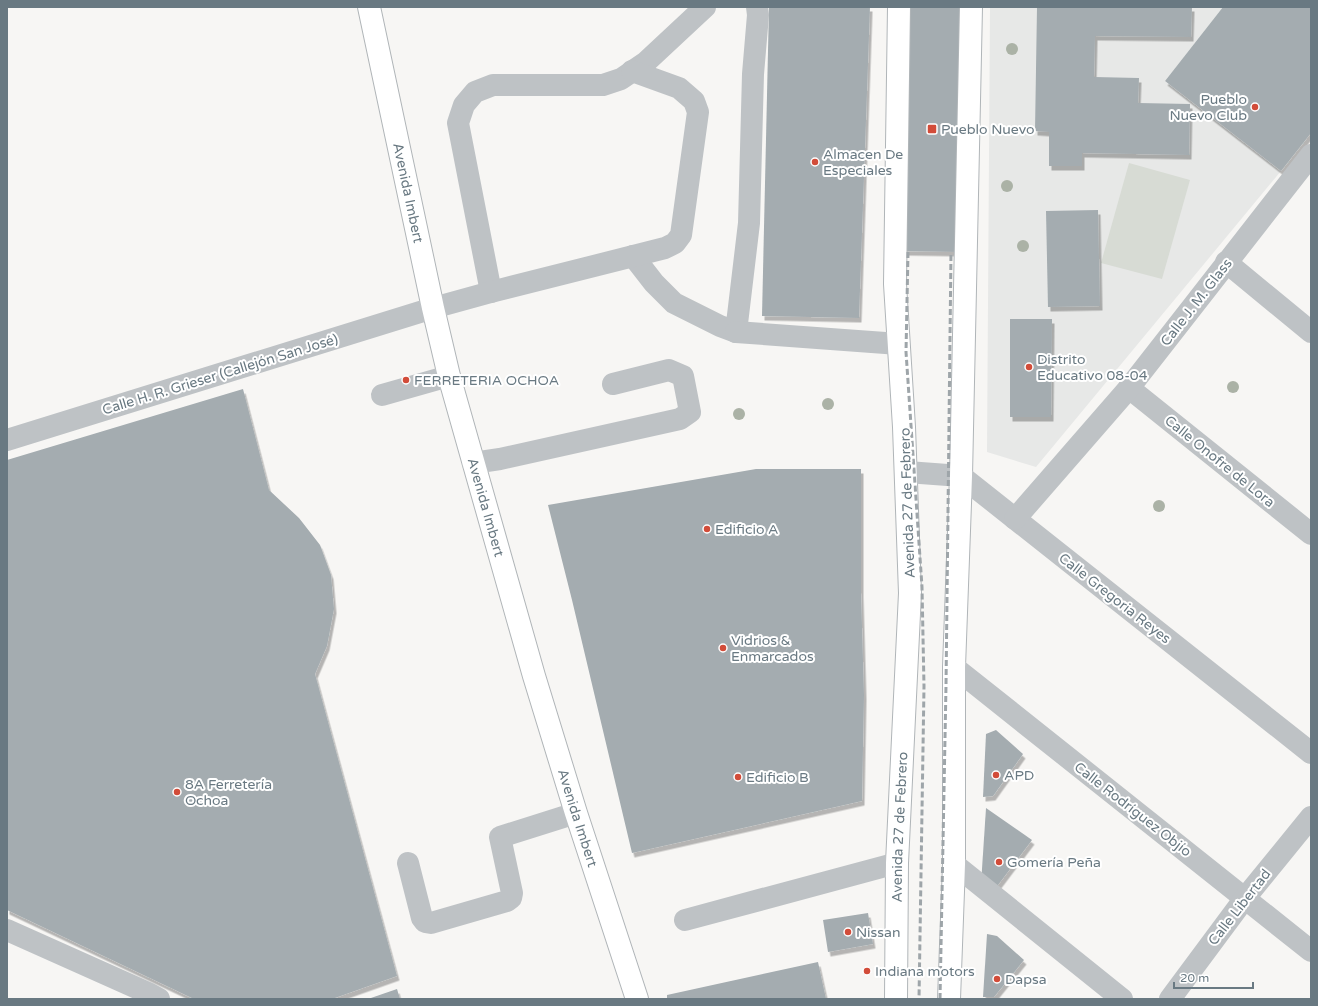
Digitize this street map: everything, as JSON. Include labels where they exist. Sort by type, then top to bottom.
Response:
[{"type":"main road","name":"Avenida Imbert","points":[[368,7],[449,376],[534,676],[576,813],[637,999]]},
{"type":"main road","name":"Avenida 27 de Febrero","points":[[896,999],[897,863],[910,592],[907,472],[895,284],[899,7]]},
{"type":"main road","points":[[949,999],[954,864],[954,667],[961,476],[971,7]]},
{"type":"street","points":[[491,292],[458,123],[464,105],[475,92],[494,84],[604,85],[621,79],[646,62],[705,7]]},
{"type":"street","points":[[736,332],[749,223],[754,74],[758,15],[757,7]]},
{"type":"street","name":"Calle H. R. Grieser (Callejón San José)","points":[[7,440],[433,308],[665,248],[674,243],[681,235],[698,112],[694,101],[679,88],[632,71]]},
{"type":"street","name":"Calle J. M. Glass","points":[[1015,519],[1129,388],[1311,155]]},
{"type":"street","points":[[633,256],[654,283],[674,303],[720,326],[736,332],[899,344]]},
{"type":"street","points":[[1226,262],[1311,332]]},
{"type":"street","points":[[473,463],[508,457],[680,419],[690,412],[683,376],[669,370],[613,384]]},
{"type":"street","points":[[382,395],[449,376]]},
{"type":"street","name":"Calle Onofre de Lora","points":[[1129,388],[1311,534]]},
{"type":"street","points":[[907,472],[961,476]]},
{"type":"street","name":"Calle Gregoria Reyes","points":[[961,476],[1311,753]]},
{"type":"street","name":"Calle Rodríguez Objío","points":[[954,667],[1311,951]]},
{"type":"street","points":[[408,863],[422,918],[425,922],[431,923],[507,901],[511,898],[512,893],[500,837],[576,813]]},
{"type":"street","name":"Calle Libertad","points":[[1170,999],[1245,898],[1311,817]]},
{"type":"street","points":[[685,920],[897,863]]},
{"type":"street","points":[[954,864],[1122,999]]},
{"type":"street","points":[[7,930],[159,999]]},
{"type":"shaded area","points":[[990,7],[1223,7],[1165,81],[1281,171],[1036,467],[987,452]]},
{"type":"shaded area","points":[[1129,163],[1190,180],[1162,279],[1101,263]]},
{"type":"building","name":"Almacen De Especiales","points":[[769,7],[870,7],[859,318],[762,316]]},
{"type":"building","name":"Pueblo Nuevo","points":[[903,7],[962,7],[960,252],[901,251]]},
{"type":"building","points":[[1037,7],[1192,7],[1191,37],[1095,36],[1094,77],[1139,78],[1138,103],[1190,104],[1189,155],[1082,153],[1082,166],[1049,166],[1049,132],[1035,131]]},
{"type":"building","name":"Pueblo Nuevo Club","points":[[1223,7],[1311,7],[1311,133],[1281,171],[1165,81]]},
{"type":"building","points":[[1098,210],[1100,306],[1048,307],[1046,211]]},
{"type":"building","points":[[1010,319],[1052,319],[1051,417],[1010,417]]},
{"type":"building","name":"8A Ferretería Ochoa","points":[[243,389],[269,490],[299,518],[320,545],[331,575],[334,609],[327,646],[315,674],[397,976],[332,999],[194,999],[7,910],[7,460]]},
{"type":"building","points":[[756,469],[861,469],[861,593],[864,695],[862,801],[632,853],[548,505]]},
{"type":"building","name":"APD","points":[[996,730],[1023,754],[993,796],[983,797],[986,734]]},
{"type":"building","name":"Gomería Peña","points":[[986,808],[1032,840],[995,889],[981,884]]},
{"type":"building","name":"Nissan","points":[[868,913],[873,944],[828,952],[823,920]]},
{"type":"building","name":"Dapsa","points":[[987,934],[997,936],[1024,960],[994,997],[983,997]]},
{"type":"building","points":[[818,962],[826,999],[667,999],[667,995]]},
{"type":"building","points":[[397,989],[400,999],[368,999]]},
{"type":"railway","points":[[908,252],[906,352],[922,587],[924,686],[919,999]]},
{"type":"railway","points":[[940,999],[946,686],[951,252]]},
{"type":"place","name":"Pueblo Nuevo Club","points":[[1255,107]]},
{"type":"place","name":"Pueblo Nuevo","points":[[932,129]]},
{"type":"place","name":"Almacen De Especiales","points":[[815,162]]},
{"type":"place","name":"Distrito Educativo 08-04","points":[[1029,367]]},
{"type":"place","name":"FERRETERIA OCHOA","points":[[406,380]]},
{"type":"place","name":"Edificio A","points":[[707,529]]},
{"type":"place","name":"Vidrios & Enmarcados","points":[[723,648]]},
{"type":"place","name":"APD","points":[[996,775]]},
{"type":"place","name":"Edificio B","points":[[738,777]]},
{"type":"place","name":"8A Ferretería Ochoa","points":[[177,792]]},
{"type":"place","name":"Gomería Peña","points":[[999,862]]},
{"type":"place","name":"Nissan","points":[[848,932]]},
{"type":"place","name":"Indiana motors","points":[[867,971]]},
{"type":"place","name":"Dapsa","points":[[997,979]]}]
